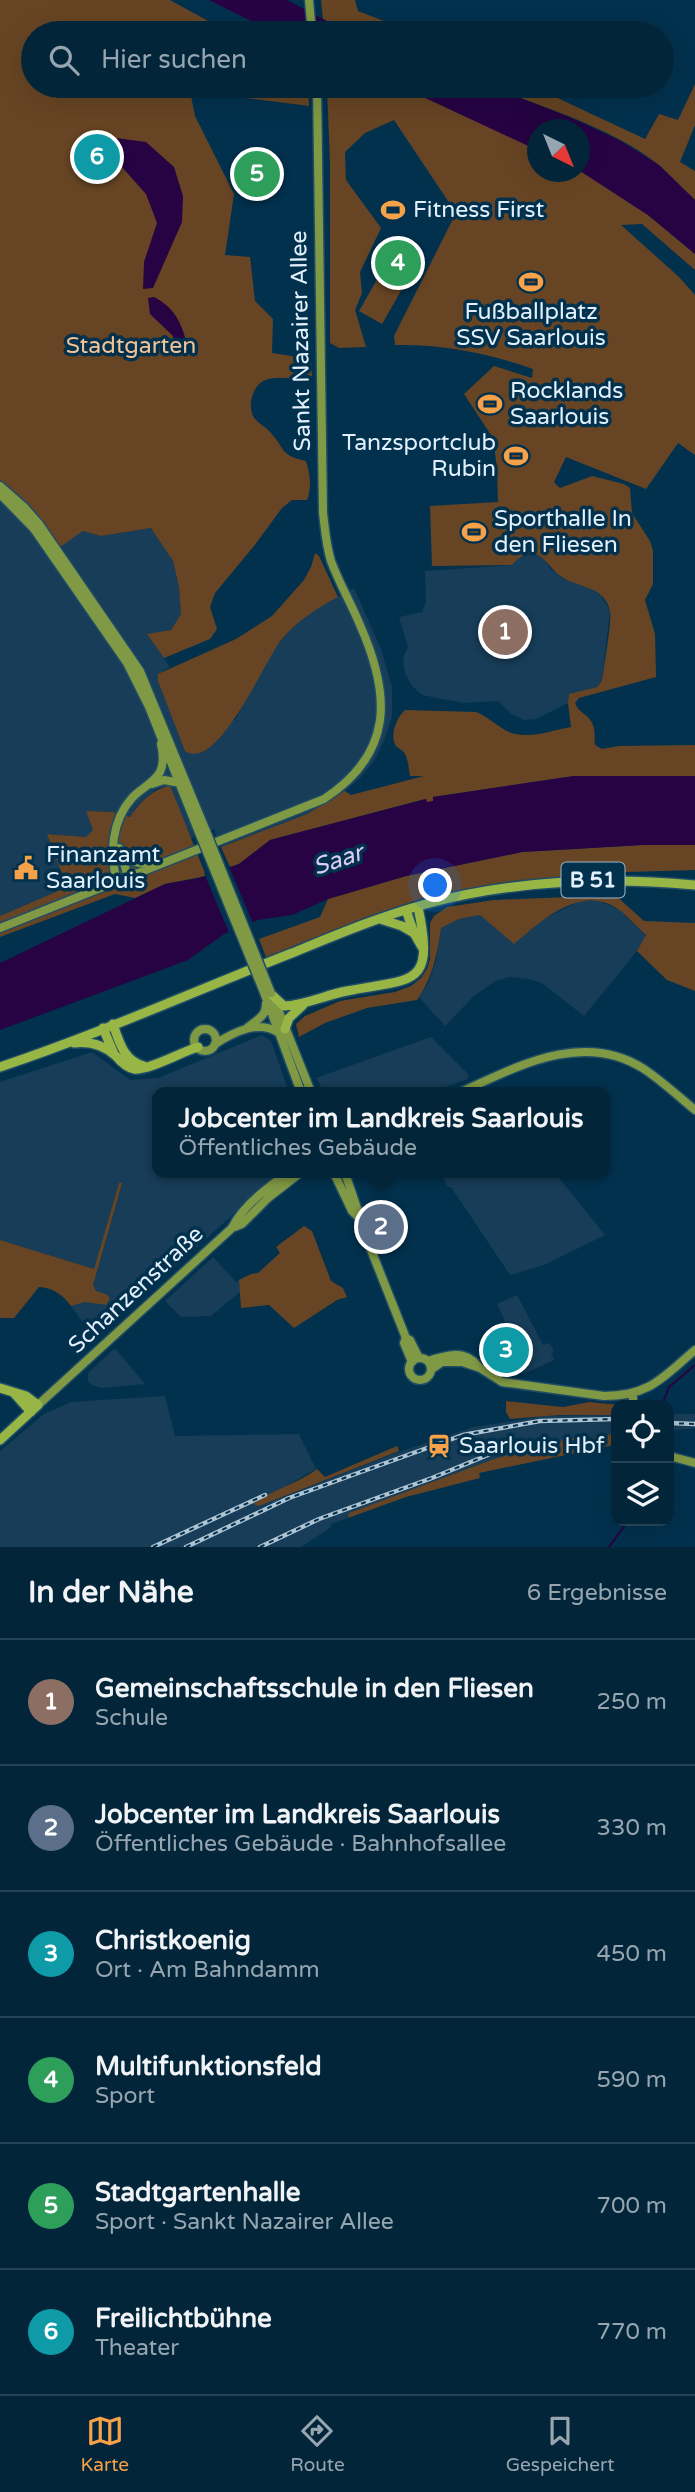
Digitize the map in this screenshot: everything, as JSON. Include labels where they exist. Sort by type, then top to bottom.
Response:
[{"type":"main road","name":"B 51","points":[[0,1067],[66,1044],[418,906],[491,890],[563,882],[630,880],[695,885]]},
{"type":"main road","points":[[268,995],[284,1006],[303,1005],[344,991],[403,982],[419,968],[424,951],[418,906]]},
{"type":"main road","points":[[407,910],[424,951]]},
{"type":"main road","points":[[380,919],[415,933]]},
{"type":"main road","points":[[282,1031],[289,1018],[303,1005]]},
{"type":"main road","points":[[113,1024],[127,1056],[137,1064],[149,1066]]},
{"type":"main road","points":[[103,1028],[115,1055]]},
{"type":"main road","points":[[66,1044],[90,1043],[101,1046],[131,1068],[149,1066],[196,1043]]},
{"type":"main road","points":[[0,1388],[14,1393],[35,1408],[0,1440]]},
{"type":"street","points":[[309,0],[311,21]]},
{"type":"street","name":"Sankt Nazairer Allee","points":[[0,928],[324,799],[359,770],[375,742],[380,726],[382,695],[372,652],[331,560],[323,513],[317,98]]},
{"type":"street","points":[[0,486],[39,524],[140,671],[282,1031],[299,1087]]},
{"type":"street","points":[[0,494],[34,528],[128,663],[203,833]]},
{"type":"street","points":[[117,881],[113,866],[120,816],[133,797],[160,772],[162,765],[159,731]]},
{"type":"street","points":[[143,789],[164,780],[180,783]]},
{"type":"street","points":[[115,837],[128,877]]},
{"type":"street","points":[[119,848],[135,862],[157,866]]},
{"type":"street","points":[[244,1030],[265,1013],[268,995]]},
{"type":"street","points":[[232,1034],[214,1034],[203,1029],[197,1033],[196,1043],[206,1050],[232,1034],[270,1026],[282,1031],[309,1087]]},
{"type":"street","points":[[214,1034],[215,1044]]},
{"type":"street","points":[[472,1087],[554,1054],[596,1052],[627,1060],[644,1069],[695,1110]]},
{"type":"street","name":"Schanzenstraße","points":[[35,1408],[232,1228],[262,1193],[282,1178]]},
{"type":"street","name":"Schanzenstraße","points":[[232,1228],[242,1224],[268,1198],[294,1178]]},
{"type":"street","points":[[336,1178],[352,1211],[358,1217]]},
{"type":"street","points":[[347,1178],[358,1217],[406,1338],[410,1340],[415,1360],[409,1371],[412,1378],[418,1381],[427,1378],[430,1365]]},
{"type":"street","points":[[415,1360],[430,1365],[461,1362],[481,1369],[502,1382],[604,1396],[633,1394],[653,1385],[695,1350]]},
{"type":"street","points":[[633,1394],[633,1400]]},
{"type":"street","points":[[674,1457],[695,1463]]},
{"type":"shaded area","points":[[0,480],[30,509],[83,531],[101,536],[151,528],[161,541],[173,561],[181,614],[171,630],[148,635],[170,667],[164,670],[158,681],[171,712],[235,720],[267,659],[280,641],[302,617],[354,588],[381,649],[392,687],[392,717],[374,761],[361,777],[338,797],[307,814],[221,847],[214,829],[190,838],[170,785],[156,789],[136,807],[131,817],[113,812],[87,811],[93,831],[86,837],[48,834],[67,887],[0,916]]},
{"type":"shaded area","points":[[534,554],[544,559],[562,578],[590,588],[601,596],[610,610],[602,681],[597,687],[569,694],[568,703],[536,719],[524,720],[511,714],[498,701],[463,703],[422,695],[412,686],[405,673],[403,658],[408,647],[399,617],[422,612],[426,602],[425,571],[512,565],[521,556]]},
{"type":"shaded area","points":[[579,901],[599,901],[620,910],[646,936],[584,1016],[542,983],[529,979],[510,977],[495,981],[473,997],[445,1026],[419,997],[428,984],[436,961],[441,928],[459,919],[480,915],[544,919]]},
{"type":"shaded area","points":[[262,1035],[271,1041],[287,1087],[152,1087],[152,1178],[273,1178],[95,1339],[71,1306],[85,1302],[106,1305],[106,1294],[96,1291],[93,1285],[119,1183],[94,1269],[0,1240],[0,1082],[92,1052],[130,1080],[158,1078]]},
{"type":"shaded area","points":[[431,1037],[468,1074],[468,1079],[445,1087],[321,1087],[316,1078]]},
{"type":"shaded area","points":[[443,1178],[559,1178],[605,1235],[544,1265],[510,1275],[451,1187],[447,1187]]},
{"type":"shaded area","points":[[213,1257],[236,1282],[239,1280],[240,1292],[211,1316],[181,1317],[165,1301]]},
{"type":"shaded area","points":[[517,1295],[543,1345],[550,1343],[554,1352],[551,1353],[554,1360],[523,1374],[520,1367],[524,1364],[497,1304]]},
{"type":"shaded area","points":[[115,1348],[145,1384],[102,1388],[88,1381],[88,1373]]},
{"type":"shaded area","points":[[165,1396],[175,1436],[299,1434],[316,1469],[265,1498],[259,1506],[393,1454],[474,1427],[545,1416],[611,1415],[611,1434],[579,1441],[567,1439],[494,1459],[348,1516],[331,1524],[330,1528],[301,1547],[0,1547],[0,1451],[44,1414],[71,1402]]},
{"type":"shaded area","points":[[674,1414],[695,1414],[695,1428],[674,1430]]},
{"type":"green space","name":"Stadtgarten","points":[[0,0],[170,0],[208,21],[21,21],[21,98],[191,98],[195,116],[234,194],[225,255],[250,257],[255,301],[273,319],[272,353],[311,359],[312,376],[263,381],[254,392],[251,407],[254,418],[269,431],[286,453],[306,461],[309,495],[307,500],[292,500],[282,508],[215,593],[210,607],[217,629],[210,639],[164,658],[147,634],[171,630],[181,614],[179,587],[173,561],[151,528],[101,536],[83,531],[60,547],[30,509],[0,480]]},
{"type":"green space","points":[[321,0],[355,0],[358,11],[384,21],[327,21],[323,19]]},
{"type":"green space","points":[[695,84],[695,125],[680,162],[695,171],[695,200],[660,166],[622,141],[590,125],[590,119],[575,119],[520,98],[558,98],[645,139],[659,114],[678,120]]},
{"type":"green space","name":"Stadtgarten","points":[[246,98],[309,98],[309,106]]},
{"type":"green space","points":[[327,98],[427,98],[461,112],[527,145],[527,182],[590,182],[590,177],[648,215],[695,254],[695,270],[642,224],[621,225],[678,276],[695,295],[695,455],[678,443],[646,489],[566,457],[554,482],[560,488],[592,476],[630,488],[632,513],[650,541],[653,551],[653,584],[645,600],[655,634],[656,677],[579,698],[575,703],[593,724],[595,745],[602,749],[619,746],[695,745],[695,776],[574,776],[433,797],[433,801],[427,803],[425,799],[270,840],[239,864],[230,867],[221,847],[307,814],[345,791],[351,795],[424,776],[410,776],[406,756],[394,742],[395,727],[405,710],[476,712],[515,734],[536,734],[571,727],[569,694],[597,687],[602,681],[610,611],[602,596],[566,579],[535,554],[525,555],[512,565],[432,566],[430,506],[498,502],[493,438],[464,394],[494,366],[532,378],[533,369],[465,351],[395,345],[394,336],[456,213],[394,120],[365,133],[345,152],[346,180],[381,228],[360,272],[362,293],[355,310],[366,347],[339,348],[330,343]]},
{"type":"green space","points":[[389,247],[416,263],[408,278],[380,262]]},
{"type":"green space","points":[[383,269],[406,282],[382,324],[359,311]]},
{"type":"green space","points":[[315,553],[319,556],[338,597],[308,615],[282,639],[240,711],[212,746],[198,753],[185,751],[158,681],[158,674],[236,639],[272,616],[304,580]]},
{"type":"green space","points":[[170,785],[206,876],[165,884],[135,898],[115,894],[0,937],[0,916],[67,887],[47,834],[86,837],[93,830],[86,811],[113,812],[130,817],[147,797]]},
{"type":"green space","points":[[642,845],[695,845],[695,870],[627,872],[482,886],[426,897],[364,918],[266,957],[259,939],[320,917],[328,899],[406,876],[522,852]]},
{"type":"green space","points":[[615,895],[644,921],[695,923],[695,991],[667,980],[637,951],[646,935],[622,912],[608,903],[579,902],[550,915],[514,944],[480,915],[459,919],[441,928],[427,983],[417,1000],[367,1008],[325,1023],[299,1037],[296,1024],[305,1016],[340,1001],[395,992],[411,986],[421,978],[430,959],[430,923],[434,916],[447,907],[494,900]]},
{"type":"green space","points":[[119,1183],[122,1183],[93,1285],[96,1291],[110,1298],[106,1305],[85,1302],[71,1306],[57,1292],[39,1287],[14,1318],[0,1318],[0,1240],[94,1269]]},
{"type":"green space","points":[[304,1226],[312,1231],[331,1281],[343,1288],[347,1297],[337,1300],[294,1328],[269,1305],[241,1308],[239,1280],[258,1273],[280,1253],[276,1247]]},
{"type":"green space","points":[[506,1401],[563,1407],[589,1402],[611,1404],[611,1415],[510,1419],[506,1412]]},
{"type":"green space","points":[[611,1434],[611,1446],[479,1473],[480,1478],[406,1497],[348,1518],[349,1513],[494,1459],[535,1446],[578,1437],[579,1441]]},
{"type":"green space","points":[[397,1446],[399,1451],[259,1506],[253,1504],[317,1469],[325,1477]]},
{"type":"water","points":[[209,0],[287,0],[327,21],[251,21]]},
{"type":"water","points":[[425,98],[520,98],[574,119],[527,119],[527,145]]},
{"type":"water","points":[[590,127],[619,140],[659,165],[695,200],[695,254],[648,215],[590,177]]},
{"type":"water","points":[[116,138],[146,142],[174,167],[183,196],[182,222],[153,288],[143,289],[144,262],[157,223],[146,194],[111,155]]},
{"type":"water","points":[[154,297],[162,301],[177,318],[188,349],[180,351],[172,335],[150,314],[148,298]]},
{"type":"water","name":"Saar","points":[[574,776],[695,776],[695,845],[642,845],[522,852],[406,876],[328,899],[292,915],[258,920],[224,934],[188,960],[0,1030],[0,963],[165,884],[199,878],[239,864],[270,840],[426,799],[427,802],[433,801],[433,797]]},
{"type":"pier","points":[[228,864],[254,926],[230,935],[204,873]]},
{"type":"waterway","points":[[664,1400],[669,1387],[695,1365]]},
{"type":"waterway","points":[[609,1547],[624,1526]]},
{"type":"railway","points":[[186,1547],[289,1498],[463,1435],[540,1421],[611,1419]]},
{"type":"railway","points":[[674,1423],[695,1424]]},
{"type":"railway","points":[[260,1547],[319,1519],[432,1478],[507,1447]]},
{"type":"railway","points":[[153,1547],[265,1495]]},
{"type":"place","name":"Freilichtbühne","points":[[97,157]]},
{"type":"place","name":"Stadtgartenhalle","points":[[257,174]]},
{"type":"place","name":"Fitness First","points":[[393,210]]},
{"type":"place","name":"Multifunktionsfeld","points":[[398,263]]},
{"type":"place","name":"Fußballplatz SSV Saarlouis","points":[[531,282]]},
{"type":"place","name":"Rocklands Saarlouis","points":[[490,404]]},
{"type":"place","name":"Tanzsportclub Rubin","points":[[516,456]]},
{"type":"place","name":"Sporthalle In den Fliesen","points":[[474,532]]},
{"type":"place","name":"Gemeinschaftsschule in den Fliesen","points":[[505,632]]},
{"type":"place","name":"Finanzamt Saarlouis","points":[[26,868]]},
{"type":"place","name":"Jobcenter im Landkreis Saarlouis","points":[[381,1227]]},
{"type":"place","name":"Christkoenig","points":[[506,1350]]},
{"type":"place","name":"Saarlouis Hbf","points":[[439,1446]]}]
